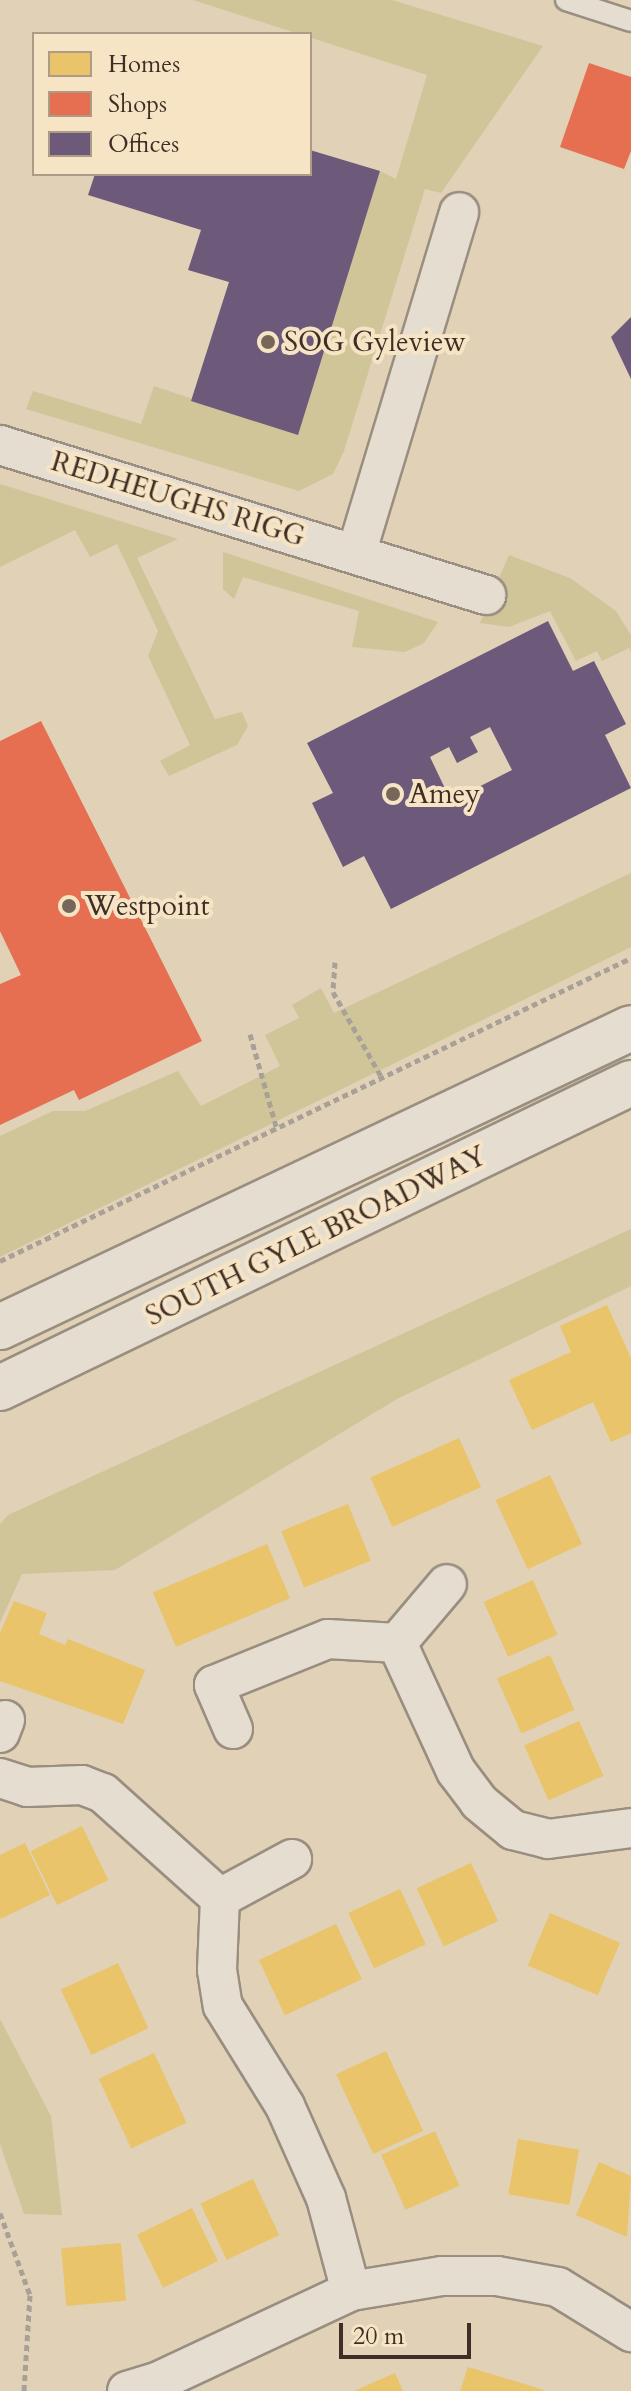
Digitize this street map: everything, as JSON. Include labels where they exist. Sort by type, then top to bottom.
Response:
[{"type":"street","points":[[356,554],[459,212]]},
{"type":"street","name":"REDHEUGHS RIGG","points":[[0,445],[486,595]]},
{"type":"street","name":"SOUTH GYLE BROADWAY","points":[[0,1327],[631,1028]]},
{"type":"street","name":"SOUTH GYLE BROADWAY","points":[[0,1388],[631,1083]]},
{"type":"street","points":[[397,1643],[447,1584]]},
{"type":"street","points":[[233,1729],[214,1685],[328,1639],[397,1643]]},
{"type":"street","points":[[397,1643],[456,1771],[479,1802],[513,1830],[548,1839],[631,1828]]},
{"type":"street","points":[[0,1778],[27,1787],[82,1785],[103,1793],[220,1898]]},
{"type":"street","points":[[220,1898],[292,1859]]},
{"type":"street","points":[[220,1898],[217,1970],[223,2006],[285,2106],[320,2185],[351,2291]]},
{"type":"street","points":[[127,2391],[157,2382],[351,2291],[442,2276],[497,2276],[558,2287],[627,2321]]},
{"type":"lane","points":[[566,0],[631,21]]},
{"type":"path","points":[[0,1261],[631,958]]},
{"type":"path","points":[[335,962],[333,992],[381,1076]]},
{"type":"path","points":[[250,1034],[276,1126]]},
{"type":"path","points":[[0,2213],[30,2295],[24,2391]]},
{"type":"shaded area","points":[[193,0],[392,0],[543,46],[441,193],[425,189],[344,451],[333,474],[299,491],[26,409],[33,391],[141,424],[154,386],[297,434],[380,171],[396,179],[427,75],[312,38],[312,32],[293,32]]},
{"type":"shaded area","points":[[0,484],[178,539],[137,558],[215,719],[242,712],[248,726],[237,745],[169,776],[160,761],[190,745],[148,656],[158,631],[117,544],[90,557],[75,530],[0,567]]},
{"type":"shaded area","points":[[223,552],[438,622],[424,643],[405,652],[352,647],[359,611],[243,577],[234,599],[223,589]]},
{"type":"shaded area","points":[[509,555],[570,578],[616,611],[631,635],[631,652],[629,648],[602,661],[597,651],[576,661],[550,611],[509,627],[480,623]]},
{"type":"shaded area","points":[[631,873],[631,947],[0,1257],[0,1136],[53,1111],[85,1111],[178,1071],[201,1106],[280,1066],[265,1035],[299,1018],[292,1005],[321,988],[334,1013]]},
{"type":"shaded area","points":[[631,1229],[631,1286],[397,1399],[115,1570],[22,1574],[0,1623],[0,1524],[8,1515]]},
{"type":"shaded area","points":[[0,2019],[51,2116],[62,2215],[24,2214],[0,2144]]},
{"type":"building: Homes","points":[[607,1305],[631,1358],[631,1433],[611,1442],[593,1402],[532,1430],[509,1380],[571,1352],[560,1326]]},
{"type":"building: Homes","points":[[459,1438],[481,1487],[392,1527],[370,1477]]},
{"type":"building: Homes","points":[[550,1475],[582,1544],[528,1569],[496,1500]]},
{"type":"building: Homes","points":[[348,1504],[371,1561],[304,1588],[281,1531]]},
{"type":"building: Homes","points":[[267,1544],[290,1598],[176,1647],[153,1592]]},
{"type":"building: Homes","points":[[533,1580],[557,1635],[508,1657],[484,1602]]},
{"type":"building: Homes","points":[[14,1601],[47,1613],[39,1634],[65,1645],[68,1639],[145,1670],[123,1724],[0,1681],[0,1633]]},
{"type":"building: Homes","points":[[550,1655],[574,1710],[521,1733],[497,1679]]},
{"type":"building: Homes","points":[[579,1721],[603,1776],[549,1800],[524,1745]]},
{"type":"building: Homes","points":[[82,1826],[108,1880],[57,1905],[31,1851]]},
{"type":"building: Homes","points":[[25,1843],[50,1895],[0,1919],[0,1855]]},
{"type":"building: Homes","points":[[471,1863],[498,1921],[444,1946],[417,1888]]},
{"type":"building: Homes","points":[[400,1889],[426,1944],[374,1968],[348,1913]]},
{"type":"building: Homes","points":[[550,1913],[620,1943],[598,1995],[528,1965]]},
{"type":"building: Homes","points":[[336,1924],[362,1979],[285,2015],[259,1960]]},
{"type":"building: Homes","points":[[118,1963],[148,2028],[91,2055],[61,1990]]},
{"type":"building: Homes","points":[[386,2051],[423,2131],[373,2154],[336,2074]]},
{"type":"building: Homes","points":[[154,2053],[187,2123],[131,2149],[99,2079]]},
{"type":"building: Homes","points":[[435,2131],[459,2186],[406,2210],[381,2155]]},
{"type":"building: Homes","points":[[518,2139],[579,2150],[569,2205],[508,2194]]},
{"type":"building: Homes","points":[[599,2162],[631,2176],[627,2237],[576,2215]]},
{"type":"building: Homes","points":[[253,2179],[279,2235],[227,2260],[200,2204]]},
{"type":"building: Homes","points":[[192,2208],[218,2261],[163,2288],[137,2235]]},
{"type":"building: Homes","points":[[121,2243],[126,2301],[66,2306],[61,2248]]},
{"type":"building: Homes","points":[[468,2367],[544,2390],[544,2391],[460,2391]]},
{"type":"building: Homes","points":[[395,2373],[403,2391],[354,2391]]},
{"type":"building: Shops","points":[[589,63],[631,77],[631,151],[624,169],[560,147]]},
{"type":"building: Shops","name":"Westpoint","points":[[41,721],[202,1041],[79,1100],[74,1090],[0,1125],[0,984],[21,975],[0,931],[0,741]]},
{"type":"building: Offices","name":"SOG Gyleview","points":[[312,151],[380,171],[298,435],[191,401],[229,282],[188,270],[201,230],[88,195],[94,176],[312,176]]},
{"type":"building: Offices","points":[[631,317],[631,379],[611,337]]},
{"type":"building: Offices","points":[[548,621],[573,671],[594,661],[626,724],[605,735],[631,788],[391,909],[364,856],[343,867],[312,803],[333,793],[307,743]],"holes":[[[490,727],[512,770],[451,801],[430,757],[449,747],[457,763],[478,752],[470,737]]]},
{"type":"place","name":"SOG Gyleview","points":[[268,342]]},
{"type":"place","name":"Amey","points":[[393,794]]},
{"type":"place","name":"Westpoint","points":[[69,906]]}]
